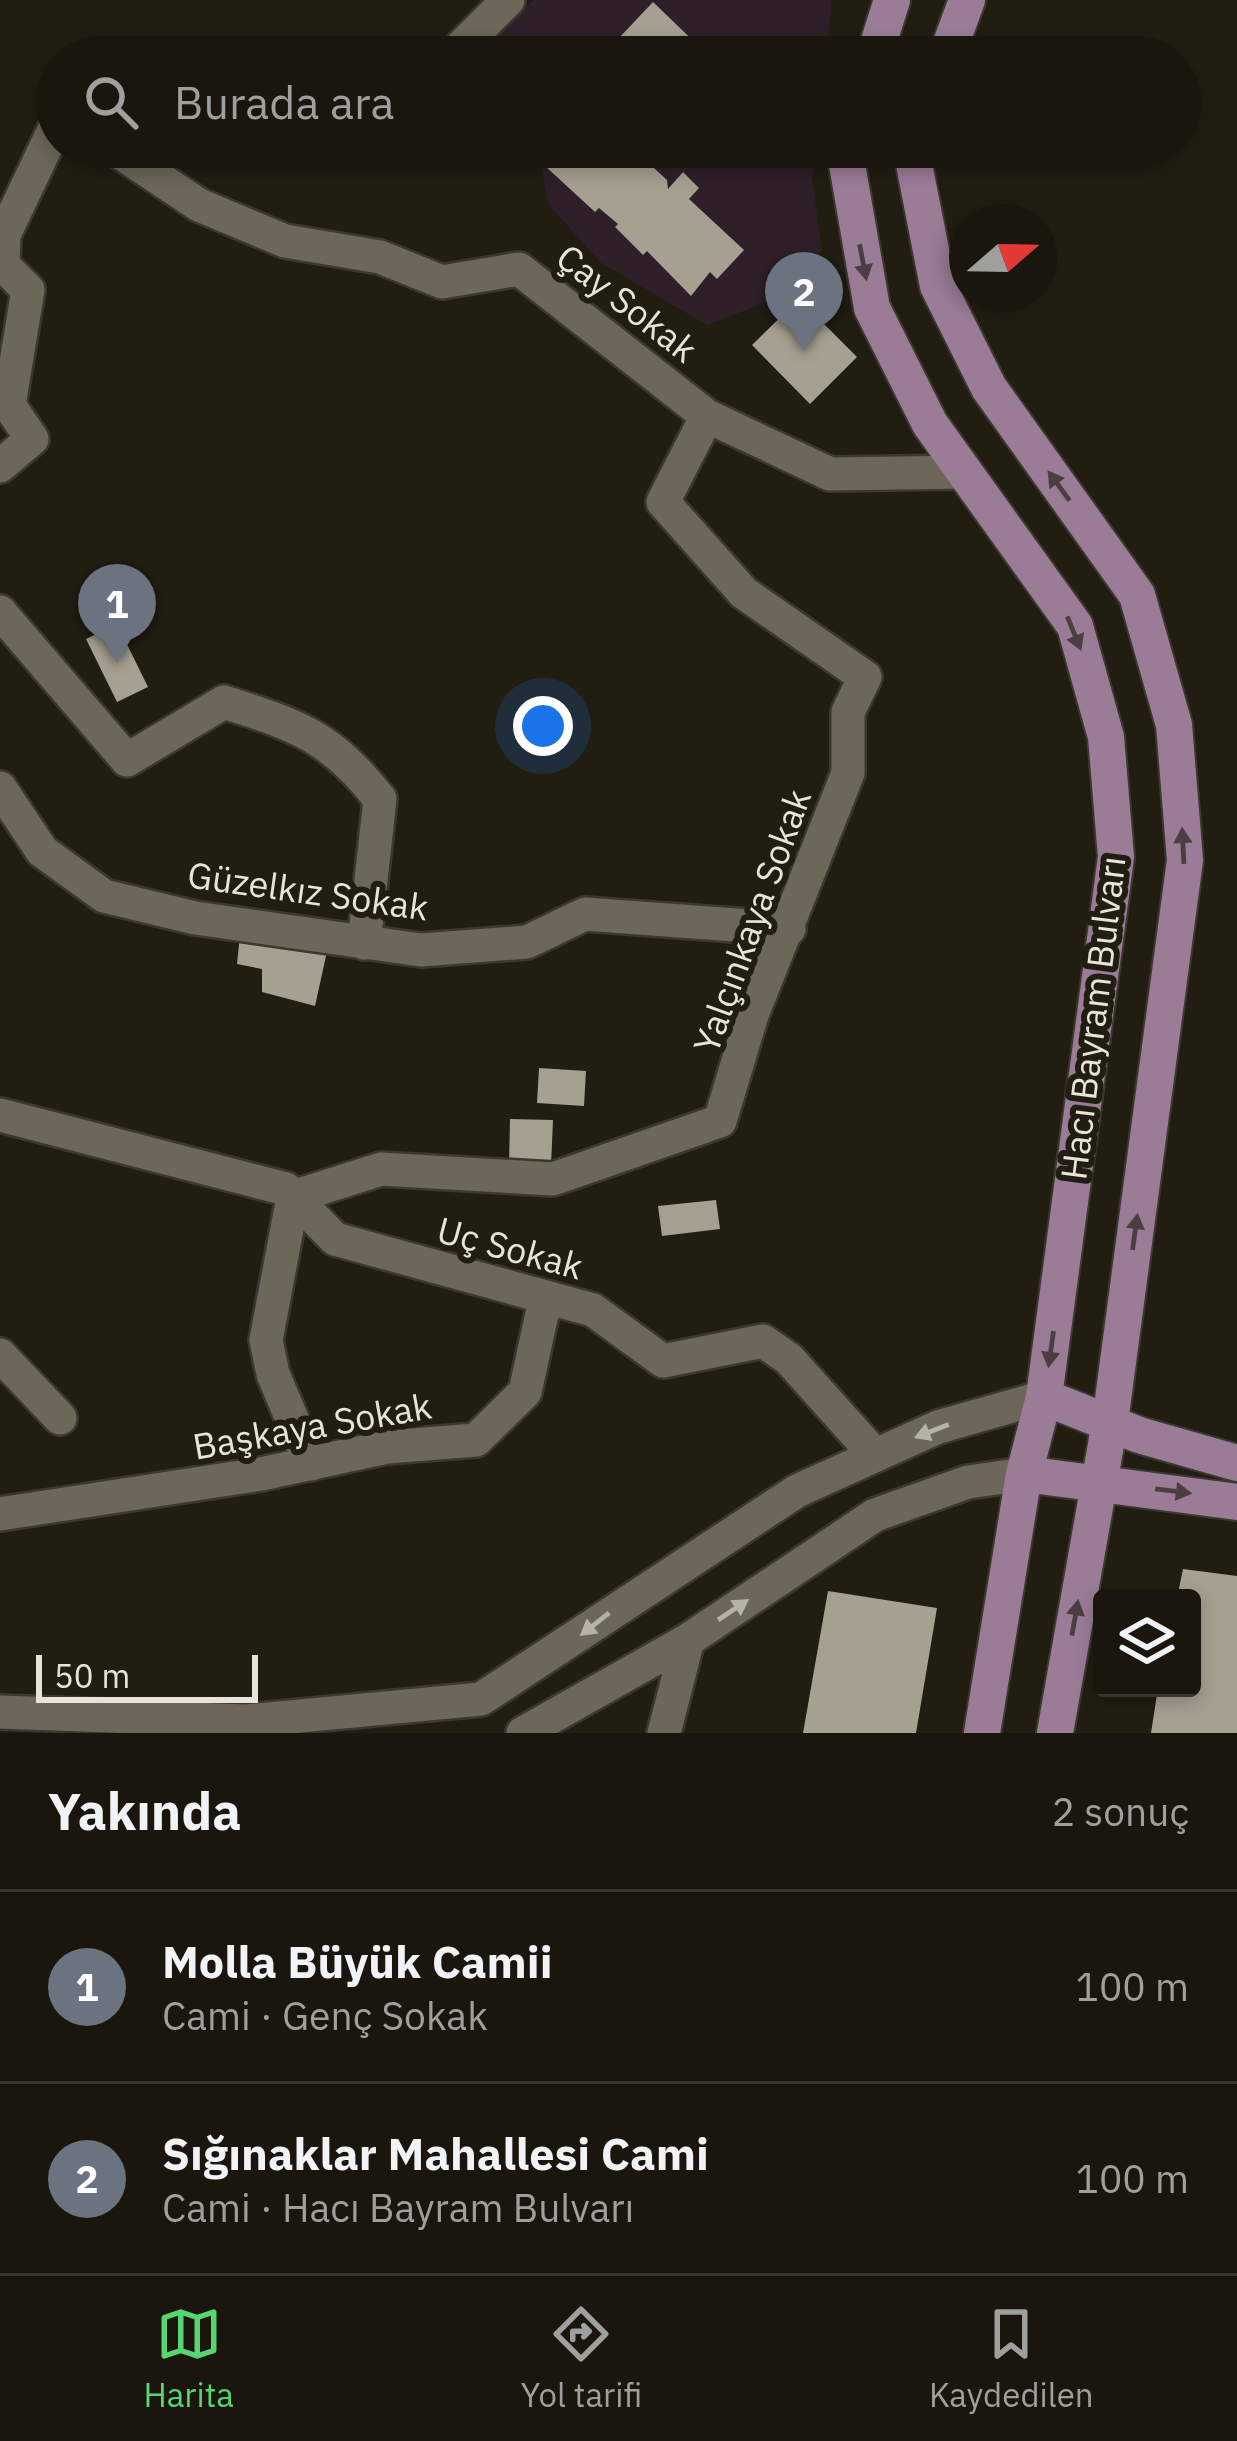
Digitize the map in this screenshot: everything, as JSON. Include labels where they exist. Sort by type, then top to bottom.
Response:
[{"type":"main road","points":[[881,36],[892,0]]},
{"type":"main road","points":[[954,36],[967,0]]},
{"type":"main road","name":"Hacı Bayram Bulvarı","points":[[848,168],[872,308],[930,424],[1075,626],[1106,737],[1116,857],[1044,1397],[1024,1474],[982,1733]]},
{"type":"main road","name":"Hacı Bayram Bulvarı","points":[[915,168],[938,286],[989,388],[1138,596],[1174,725],[1185,860],[1110,1422],[1055,1733]]},
{"type":"main road","points":[[1044,1397],[1237,1462]]},
{"type":"main road","points":[[1024,1474],[1237,1502]]},
{"type":"street","points":[[472,36],[508,0]]},
{"type":"street","points":[[0,466],[32,439],[9,405],[28,290],[3,265],[4,235],[38,168]]},
{"type":"street","name":"Çay Sokak","points":[[144,168],[199,205],[285,242],[380,256],[442,282],[519,269],[707,416],[830,474],[964,472]]},
{"type":"street","name":"Yalçınkaya Sokak","points":[[293,1197],[381,1169],[554,1179],[720,1120],[752,1015],[848,773],[848,712],[865,677],[744,593],[663,502],[707,416]]},
{"type":"street","points":[[0,612],[127,760],[224,702],[293,724],[345,755],[380,800],[364,943]]},
{"type":"street","name":"Güzelkız Sokak","points":[[0,788],[42,851],[104,896],[195,918],[421,950],[527,942],[585,914],[789,929]]},
{"type":"street","points":[[0,1115],[265,1184],[293,1197],[266,1340],[273,1374],[311,1464]]},
{"type":"street","name":"Uç Sokak","points":[[293,1197],[335,1239],[593,1310],[663,1361],[763,1341],[788,1359],[875,1455]]},
{"type":"street","name":"Başkaya Sokak","points":[[0,1514],[311,1464],[386,1447],[476,1440],[525,1392],[545,1300]]},
{"type":"street","points":[[0,1355],[61,1418]]},
{"type":"street","points":[[0,1712],[248,1721],[481,1699],[797,1491],[938,1427],[1044,1397]]},
{"type":"street","points":[[524,1733],[688,1640],[875,1515],[968,1481],[1024,1474]]},
{"type":"street","points":[[664,1733],[688,1640]]},
{"type":"shaded area","points":[[534,0],[832,0],[828,36],[487,36]]},
{"type":"shaded area","points":[[541,168],[813,168],[822,250],[769,301],[707,325],[601,263],[549,205]]},
{"type":"building","points":[[653,2],[688,36],[621,36]]},
{"type":"building","points":[[547,168],[654,168],[667,180],[668,189],[683,172],[699,188],[689,199],[744,250],[717,279],[710,272],[691,296],[647,251],[643,255],[615,227],[618,224],[599,208],[595,212]]},
{"type":"building","points":[[799,299],[857,357],[810,404],[752,345]]},
{"type":"building","points":[[117,624],[148,687],[117,702],[86,639]]},
{"type":"building","points":[[240,935],[328,947],[315,1006],[262,992],[262,969],[237,964]]},
{"type":"building","points":[[539,1068],[586,1071],[584,1106],[537,1103]]},
{"type":"building","points":[[510,1119],[553,1120],[551,1166],[509,1165]]},
{"type":"building","points":[[716,1200],[720,1229],[662,1236],[658,1206]]},
{"type":"building","points":[[1183,1569],[1237,1576],[1237,1733],[1151,1733],[1157,1697],[1201,1697],[1201,1589],[1179,1589]]},
{"type":"building","points":[[828,1591],[937,1608],[916,1733],[803,1733]]},
{"type":"place","name":"Sığınaklar Mahallesi Cami","points":[[804,351]]},
{"type":"place","name":"Molla Büyük Camii","points":[[117,663]]}]
